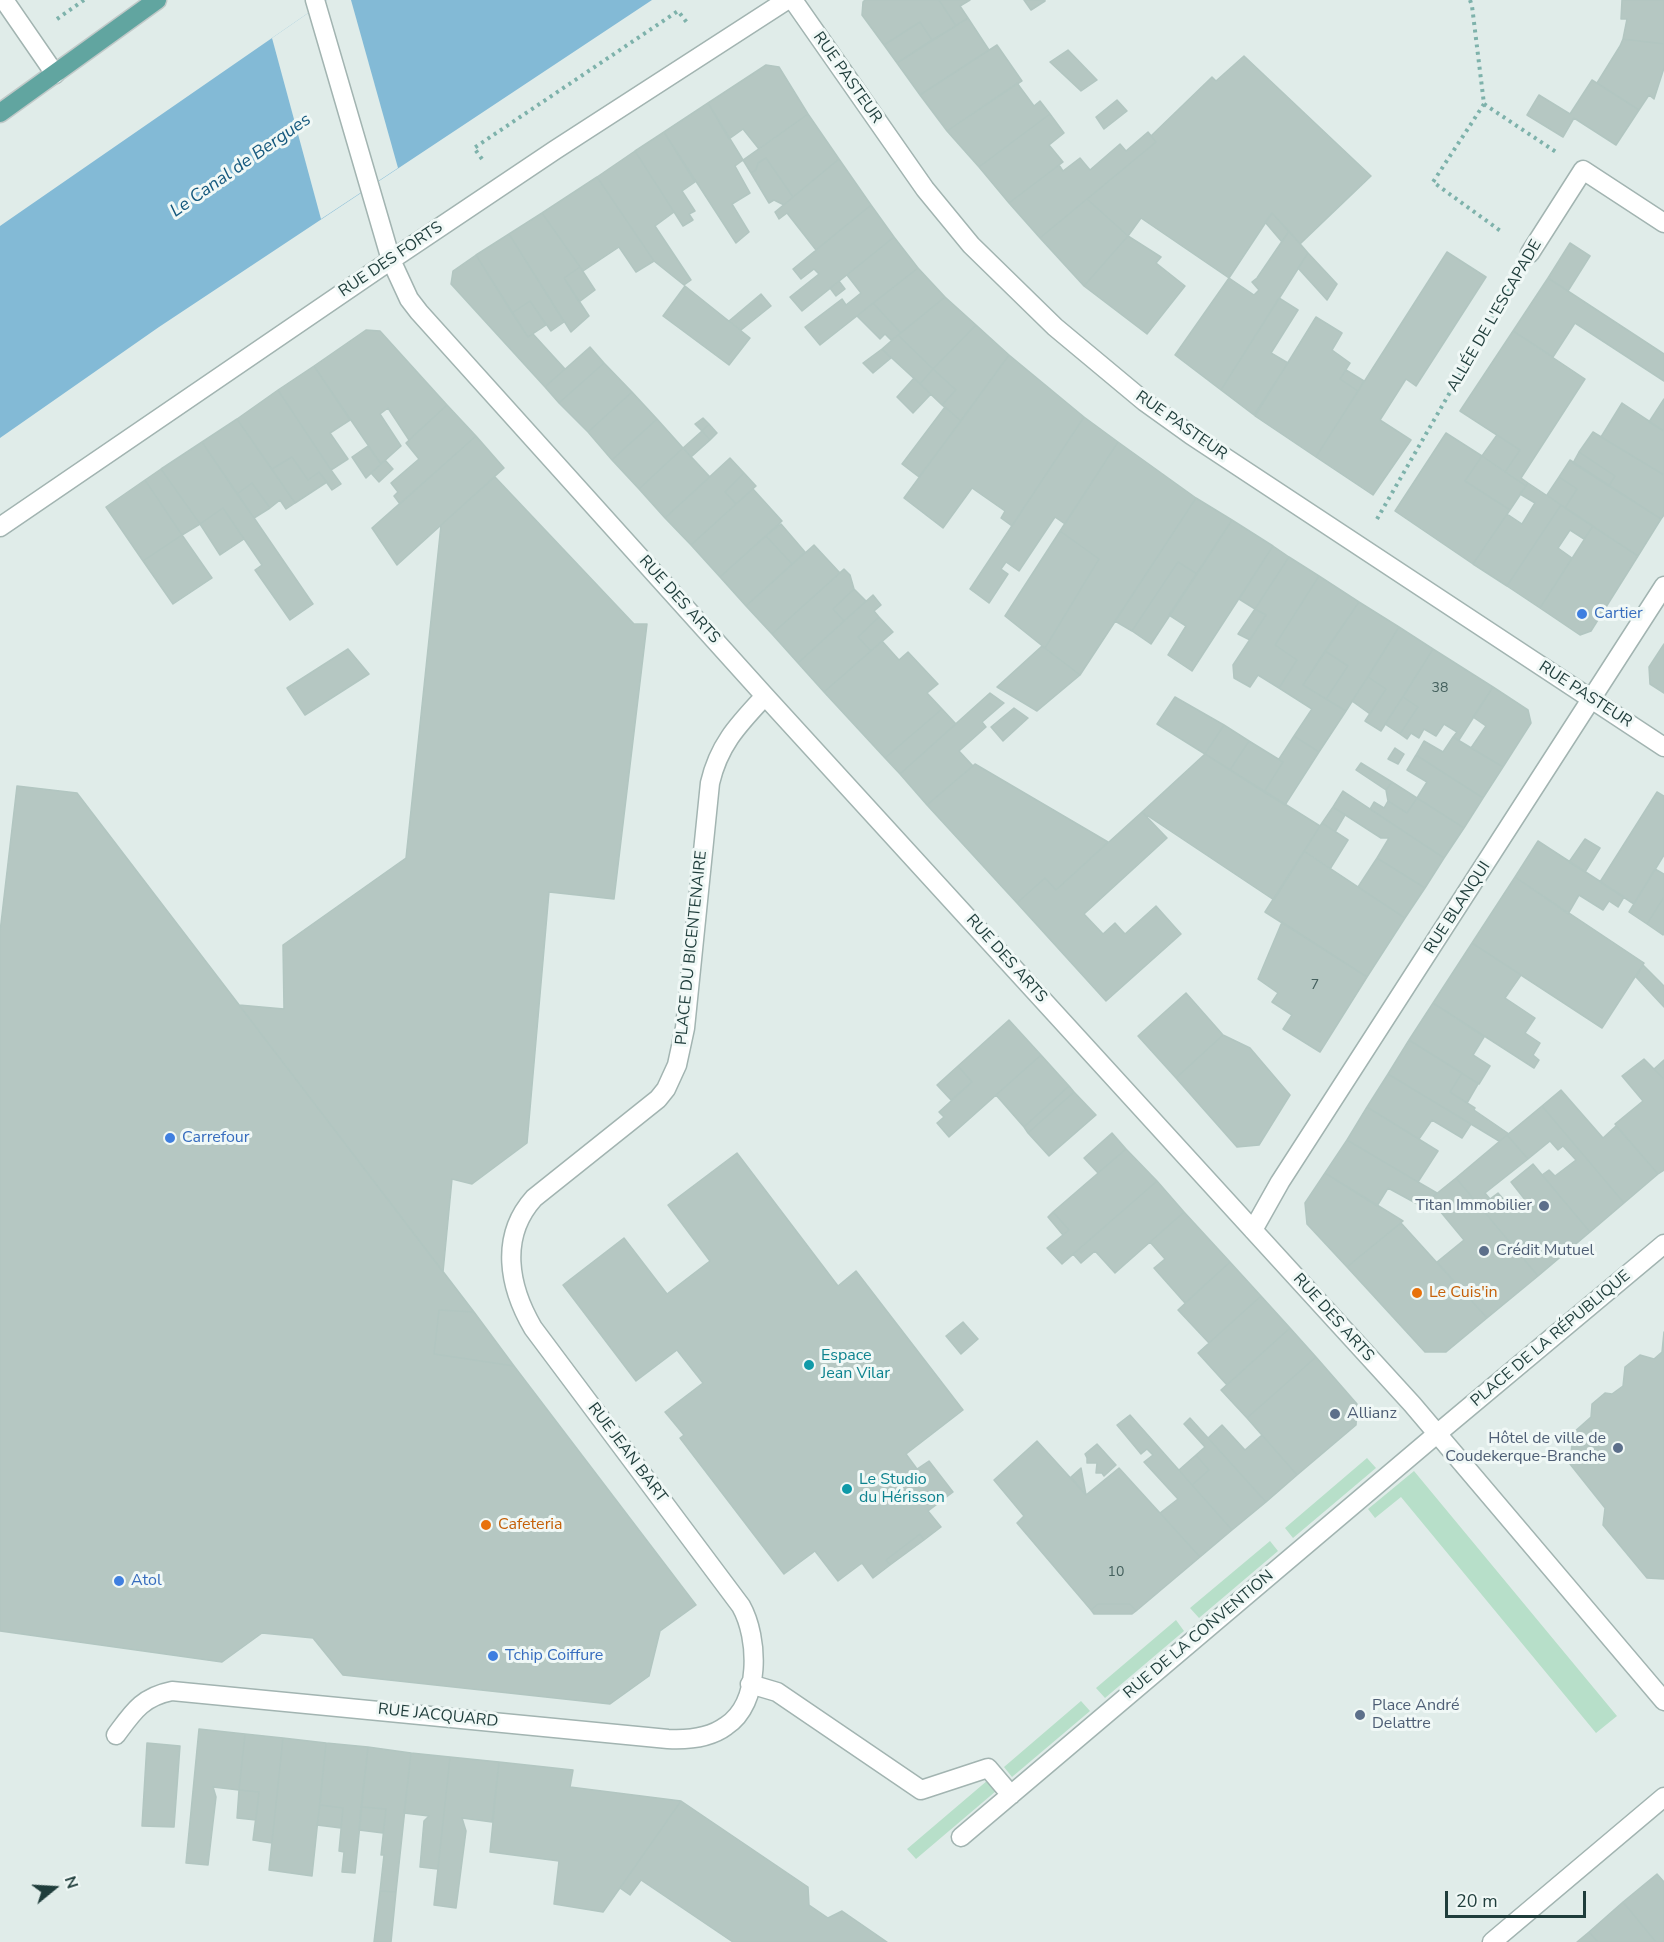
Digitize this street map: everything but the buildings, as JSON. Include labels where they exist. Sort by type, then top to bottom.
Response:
[{"type":"main road","points":[[0,114],[157,0]]},
{"type":"street","points":[[4,0],[55,74]]},
{"type":"street","name":"RUE DES ARTS","points":[[315,0],[391,260],[409,299],[419,312],[765,696],[1438,1433],[1664,1701]]},
{"type":"street","name":"RUE DES FORTS","points":[[0,527],[391,260],[787,0]]},
{"type":"street","name":"RUE PASTEUR","points":[[793,0],[940,208],[971,245],[1055,327],[1145,402],[1191,435],[1664,747]]},
{"type":"street","points":[[1583,170],[1664,223]]},
{"type":"street","name":"ALLÉE DE L'ESCAPADE","points":[[1530,253],[1583,170]]},
{"type":"street","name":"RUE BLANQUI","points":[[1253,1230],[1287,1173],[1664,586]]},
{"type":"street","name":"PLACE DU BICENTENAIRE","points":[[519,1219],[525,1208],[543,1189],[648,1107],[666,1089],[672,1079],[682,1048],[685,1028],[710,783],[726,741],[765,696]]},
{"type":"street","name":"RUE JEAN BART","points":[[519,1219],[511,1247],[510,1264],[512,1281],[524,1312],[540,1338],[741,1606],[754,1643],[750,1684]]},
{"type":"street","name":"PLACE DE LA RÉPUBLIQUE","points":[[1438,1433],[1664,1244]]},
{"type":"street","name":"RUE DE LA CONVENTION","points":[[961,1837],[1438,1433]]},
{"type":"street","points":[[750,1684],[777,1692],[921,1790],[988,1768],[1011,1795]]},
{"type":"street","name":"RUE JACQUARD","points":[[116,1735],[135,1709],[145,1701],[172,1691],[682,1740],[706,1736],[727,1726],[742,1709],[750,1684]]},
{"type":"street","points":[[1492,1942],[1664,1797]]},
{"type":"path","points":[[1470,0],[1484,104],[1433,182],[1530,253]]},
{"type":"path","points":[[474,148],[678,10],[691,27]]},
{"type":"path","points":[[1484,104],[1583,170]]},
{"type":"path","name":"ALLÉE DE L'ESCAPADE","points":[[1360,548],[1530,253]]},
{"type":"green space","points":[[1367,1458],[1376,1468],[1293,1538],[1285,1528]]},
{"type":"green space","points":[[1414,1471],[1617,1716],[1596,1733],[1401,1497],[1375,1518],[1368,1509]]},
{"type":"green space","points":[[1270,1541],[1278,1551],[1199,1618],[1190,1608]]},
{"type":"green space","points":[[1176,1620],[1184,1631],[1105,1698],[1096,1688]]},
{"type":"green space","points":[[1081,1701],[1090,1711],[1012,1777],[1004,1767]]},
{"type":"green space","points":[[988,1780],[996,1791],[916,1859],[907,1849]]},
{"type":"water","name":"Le Canal de Bergues","points":[[327,0],[652,0],[159,327],[0,438],[0,226]]},
{"type":"pier","points":[[327,0],[351,0],[398,168],[321,219],[272,38]]},
{"type":"place","name":"Cartier","points":[[1582,614]]},
{"type":"place","name":"Carrefour","points":[[170,1138]]},
{"type":"place","name":"Titan Immobilier","points":[[1544,1206]]},
{"type":"place","name":"Crédit Mutuel","points":[[1484,1251]]},
{"type":"place","name":"Le Cuis'in","points":[[1417,1293]]},
{"type":"place","name":"Espace Jean Vilar","points":[[809,1365]]},
{"type":"place","name":"Allianz","points":[[1335,1414]]},
{"type":"place","name":"Hôtel de ville de Coudekerque-Branche","points":[[1618,1448]]},
{"type":"place","name":"Le Studio du Hérisson","points":[[847,1489]]},
{"type":"place","name":"Cafeteria","points":[[486,1525]]},
{"type":"place","name":"Atol","points":[[119,1581]]},
{"type":"place","name":"Tchip Coiffure","points":[[493,1656]]},
{"type":"place","name":"Place André Delattre","points":[[1360,1715]]}]
